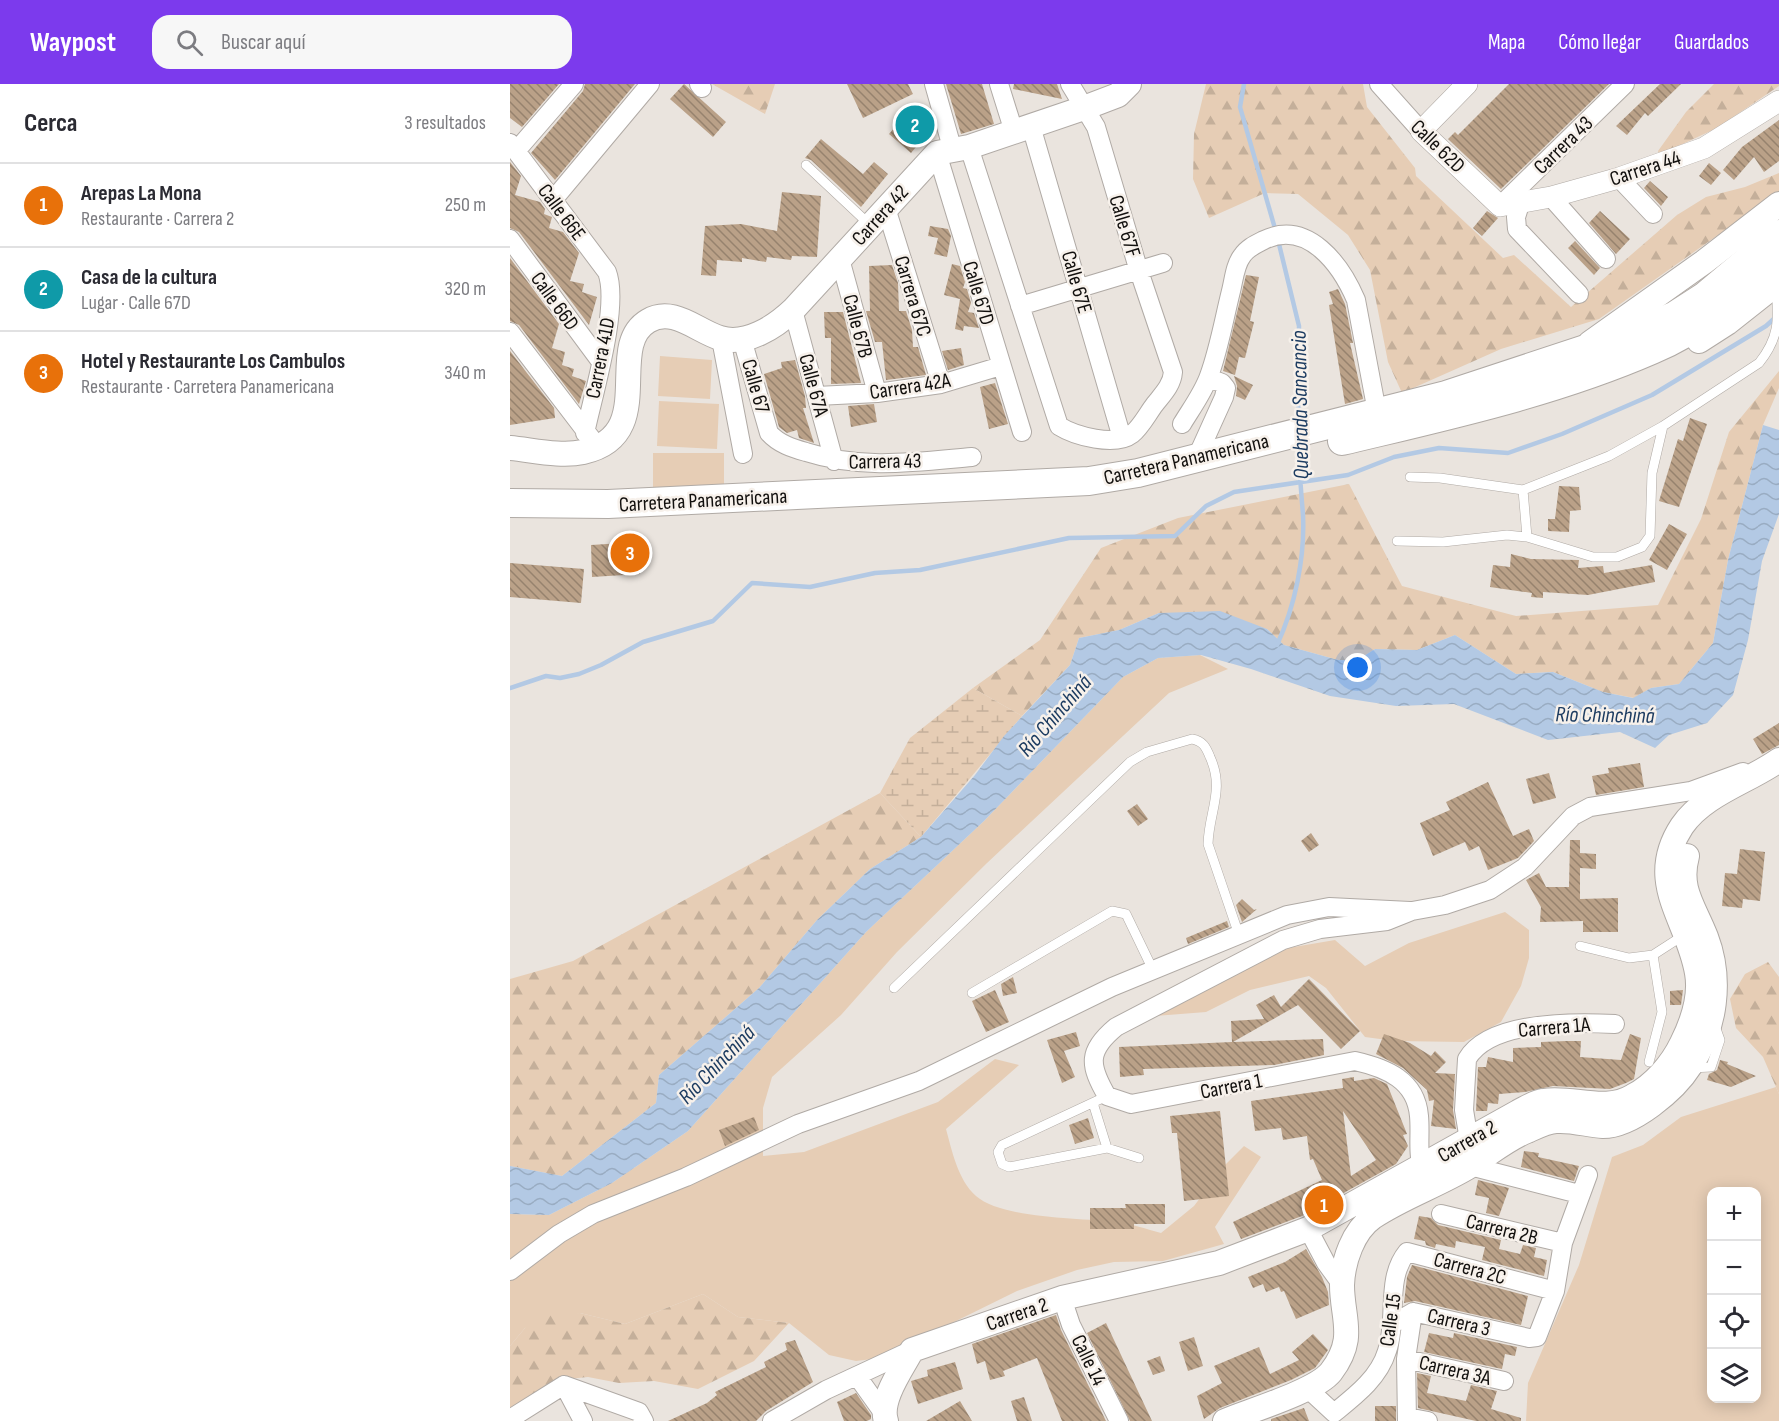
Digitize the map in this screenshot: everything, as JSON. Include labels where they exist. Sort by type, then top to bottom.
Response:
[{"type":"highway","name":"Carretera Panamericana","points":[[510,520],[580,522],[1090,499],[1172,484],[1352,430],[1377,412],[1502,378],[1634,333],[1674,316],[1705,296],[1779,234]]},
{"type":"highway","name":"Carretera Panamericana","points":[[510,502],[608,504],[1089,481],[1138,473],[1200,457],[1449,415],[1572,379],[1653,350],[1778,284]]},
{"type":"main road","name":"Carrera 42","points":[[731,339],[779,323],[878,216],[953,150],[1084,108],[1118,95],[1129,84]]},
{"type":"main road","points":[[1582,349],[1779,204]]},
{"type":"main road","name":"Carrera 41D","points":[[592,440],[619,428],[627,413],[630,354],[635,337],[647,322],[664,315],[731,339]]},
{"type":"main road","points":[[510,448],[581,453],[592,440]]},
{"type":"main road","name":"Carrera 2","points":[[1342,1285],[1350,1250],[1359,1230],[1426,1178],[1469,1140],[1518,1112],[1543,1101],[1608,1104],[1633,1097],[1656,1078],[1674,1058],[1688,1032],[1696,1004],[1697,974],[1693,930],[1682,873],[1689,845],[1701,826],[1775,768]]},
{"type":"main road","name":"Carrera 2","points":[[912,1350],[1062,1298],[1219,1263],[1308,1229],[1426,1178],[1470,1166],[1524,1132],[1556,1121],[1605,1126],[1640,1114],[1689,1068],[1703,1043],[1712,1018],[1714,959],[1693,930]]},
{"type":"main road","name":"Calle 15","points":[[1307,1388],[1330,1373],[1346,1342],[1347,1316],[1342,1285]]},
{"type":"main road","points":[[885,1417],[891,1389],[912,1350]]},
{"type":"main road","points":[[1225,1421],[1307,1388]]},
{"type":"street","points":[[513,147],[574,84]]},
{"type":"street","points":[[553,200],[650,84]]},
{"type":"street","name":"Calle 67D","points":[[934,84],[953,150],[1001,366],[1022,432]]},
{"type":"street","name":"Calle 67E","points":[[999,84],[1023,129],[1079,286],[1122,438]]},
{"type":"street","name":"Calle 67F","points":[[1070,84],[1095,127],[1138,268],[1173,372],[1168,387],[1132,434],[1122,438]]},
{"type":"street","name":"Calle 62D","points":[[1379,84],[1420,131],[1500,206]]},
{"type":"street","points":[[1420,131],[1467,84]]},
{"type":"street","name":"Carrera 43","points":[[1500,206],[1625,84]]},
{"type":"street","name":"Carrera 44","points":[[1500,206],[1551,197],[1619,178],[1704,148],[1779,101]]},
{"type":"street","name":"Calle 66E","points":[[513,147],[608,272],[611,283]]},
{"type":"street","name":"Calle 67D","points":[[953,150],[1020,306],[1059,426],[1067,431],[1107,439],[1122,438]]},
{"type":"street","points":[[1619,178],[1653,214]]},
{"type":"street","points":[[1551,197],[1606,259]]},
{"type":"street","points":[[1521,201],[1516,217],[1517,229],[1579,294]]},
{"type":"street","name":"Carrera 67C","points":[[878,216],[940,384]]},
{"type":"street","points":[[1182,424],[1209,378],[1237,265],[1249,249],[1261,241],[1283,234],[1298,235],[1325,252],[1350,286],[1356,300],[1377,412]]},
{"type":"street","name":"Calle 66D","points":[[510,239],[601,362]]},
{"type":"street","name":"Calle 67B","points":[[840,259],[877,393]]},
{"type":"street","points":[[1020,306],[1163,262]]},
{"type":"street","name":"Carrera 41D","points":[[592,440],[611,283]]},
{"type":"street","name":"Calle 67A","points":[[793,310],[834,461]]},
{"type":"street","points":[[510,332],[592,440]]},
{"type":"street","points":[[731,339],[742,454]]},
{"type":"street","name":"Calle 67","points":[[731,339],[769,433]]},
{"type":"street","name":"Carrera 42A","points":[[817,396],[877,393],[940,384],[1001,366]]},
{"type":"street","points":[[1200,457],[1226,388],[1222,382],[1209,378]]},
{"type":"street","name":"Carrera 43","points":[[769,433],[776,441],[834,461],[880,465],[972,457]]},
{"type":"street","points":[[1100,1099],[1092,1057],[1102,1038],[1116,1027],[1282,940],[1320,929],[1387,921],[1412,911],[1444,905],[1490,890],[1525,867],[1573,816],[1590,807],[1691,791],[1745,771],[1775,768]]},
{"type":"street","points":[[510,1271],[559,1234],[593,1214],[686,1177],[798,1124],[919,1082],[1112,987],[1287,915],[1329,908],[1412,911]]},
{"type":"street","name":"Carrera 1A","points":[[1469,1140],[1464,1110],[1467,1059],[1478,1047],[1510,1030],[1573,1021],[1615,1024]]},
{"type":"street","name":"Carrera 1","points":[[1100,1099],[1131,1104],[1144,1103],[1355,1061],[1390,1072],[1401,1078],[1411,1091],[1419,1115],[1426,1178]]},
{"type":"street","name":"Carrera 2","points":[[1470,1166],[1579,1194]]},
{"type":"street","points":[[1555,1291],[1563,1244],[1579,1194],[1588,1175]]},
{"type":"street","name":"Carrera 2B","points":[[1441,1214],[1563,1244]]},
{"type":"street","name":"Calle 15","points":[[1308,1229],[1326,1263],[1342,1285]]},
{"type":"street","name":"Carrera 2C","points":[[1396,1273],[1407,1252],[1555,1291]]},
{"type":"street","name":"Calle 15","points":[[1307,1388],[1334,1413],[1366,1387],[1388,1351],[1396,1273]]},
{"type":"street","name":"Carrera 3","points":[[1391,1325],[1413,1312],[1529,1338],[1537,1337],[1555,1291]]},
{"type":"street","name":"Calle 14","points":[[1062,1298],[1071,1325],[1119,1421]]},
{"type":"street","points":[[1413,1312],[1406,1359],[1407,1419],[1428,1421]]},
{"type":"street","name":"Carrera 2","points":[[772,1421],[912,1350]]},
{"type":"street","name":"Carrera 3A","points":[[1406,1359],[1504,1381]]},
{"type":"street","points":[[857,1376],[885,1417]]},
{"type":"street","points":[[564,1385],[642,1416]]},
{"type":"street","points":[[514,1418],[564,1385]]},
{"type":"street","points":[[564,1385],[583,1421]]},
{"type":"lane","points":[[806,165],[878,216]]},
{"type":"lane","points":[[1410,477],[1440,478],[1523,490],[1610,456],[1663,426],[1759,363],[1772,350],[1779,333],[1778,284]]},
{"type":"lane","points":[[1397,541],[1443,542],[1508,535],[1527,537],[1593,557],[1617,556],[1642,547],[1650,536],[1652,473],[1663,426]]},
{"type":"lane","points":[[1523,490],[1527,537]]},
{"type":"lane","points":[[894,988],[1130,762],[1147,752],[1192,739],[1199,740],[1205,745],[1217,773],[1218,792],[1209,828],[1209,844],[1239,935]]},
{"type":"lane","points":[[972,993],[1112,911],[1126,914],[1153,970]]},
{"type":"lane","points":[[1580,946],[1629,958],[1653,955],[1693,930]]},
{"type":"lane","points":[[1649,1062],[1662,1012],[1653,955]]},
{"type":"lane","points":[[1107,1148],[1100,1099],[1002,1145],[998,1152],[1002,1164],[1009,1167],[1107,1148],[1139,1158]]},
{"type":"green space","points":[[712,84],[775,84],[765,114]]},
{"type":"green space","points":[[1206,84],[1363,84],[1367,107],[1415,168],[1416,176],[1503,258],[1514,255],[1571,307],[1677,215],[1706,197],[1745,187],[1779,173],[1779,192],[1599,319],[1501,349],[1402,393],[1388,362],[1370,270],[1348,235],[1298,194],[1265,193],[1209,218],[1193,179],[1194,134]]},
{"type":"green space","points":[[1714,84],[1779,84],[1779,86],[1717,128],[1659,155],[1658,151],[1686,112]]},
{"type":"green space","points":[[660,356],[712,360],[710,399],[658,396]]},
{"type":"green space","points":[[1779,371],[1779,388],[1763,425],[1728,560],[1713,643],[1679,684],[1651,688],[1634,698],[1603,692],[1553,672],[1516,674],[1455,635],[1417,650],[1375,649],[1356,661],[1338,660],[1284,645],[1267,629],[1159,613],[1119,630],[1079,638],[1070,665],[1022,716],[973,688],[1040,640],[1101,548],[1178,518],[1349,484],[1402,586],[1516,616],[1658,605],[1701,519],[1729,432]]},
{"type":"green space","points":[[659,401],[719,404],[717,449],[657,446]]},
{"type":"green space","points":[[653,453],[724,453],[724,497],[653,497]]},
{"type":"green space","points":[[1200,655],[1228,669],[1169,693],[987,863],[897,952],[841,1015],[772,1077],[763,1108],[763,1156],[804,1152],[938,1102],[995,1059],[1019,1065],[946,1129],[960,1174],[976,1196],[988,1204],[1022,1213],[1116,1222],[1161,1233],[1194,1206],[1225,1165],[1244,1146],[1261,1157],[1215,1227],[1224,1244],[1163,1261],[1114,1262],[1077,1270],[1017,1291],[881,1358],[856,1361],[829,1355],[789,1323],[738,1317],[703,1294],[625,1324],[580,1313],[525,1328],[510,1346],[510,1214],[549,1215],[612,1183],[688,1131],[866,932],[984,821],[1123,677],[1158,658]]},
{"type":"green space","points":[[973,688],[1022,716],[921,837],[880,793],[910,738]]},
{"type":"green space","points":[[880,793],[921,837],[870,869],[817,920],[759,988],[659,1075],[656,1103],[562,1176],[510,1166],[510,979],[573,961]]},
{"type":"green space","points":[[1505,912],[1529,930],[1529,958],[1521,986],[1501,1022],[1464,1042],[1395,1041],[1365,1037],[1326,988],[1309,976],[1250,990],[1206,1012],[1155,1016],[1288,948],[1335,940],[1365,966],[1409,943]]},
{"type":"green space","points":[[1768,962],[1779,977],[1779,1094],[1763,1057],[1736,1028],[1730,999],[1745,974]]},
{"type":"green space","points":[[1776,1087],[1779,1094],[1779,1421],[1526,1421],[1528,1383],[1579,1265],[1612,1157],[1643,1145],[1681,1117]]},
{"type":"green space","points":[[703,1294],[738,1317],[789,1323],[754,1361],[698,1389],[654,1381],[619,1383],[588,1377],[558,1380],[510,1414],[510,1346],[525,1328],[543,1314],[580,1313],[625,1324]]},
{"type":"water","name":"Río Chinchiná","points":[[1763,425],[1779,430],[1779,514],[1762,561],[1748,640],[1733,695],[1707,723],[1669,735],[1655,748],[1620,732],[1548,740],[1454,704],[1396,706],[1330,696],[1251,669],[1201,655],[1158,658],[1123,677],[984,821],[866,932],[688,1131],[612,1183],[549,1215],[510,1214],[510,1166],[562,1176],[656,1103],[659,1075],[759,988],[817,920],[870,869],[921,837],[975,775],[1004,736],[1070,665],[1079,638],[1119,630],[1159,613],[1220,611],[1267,629],[1284,645],[1338,660],[1356,661],[1375,649],[1417,650],[1455,635],[1516,674],[1553,672],[1603,692],[1633,698],[1651,688],[1679,684],[1713,643],[1728,560]]},
{"type":"building","points":[[510,84],[559,84],[522,127],[510,118]]},
{"type":"building","points":[[585,84],[635,84],[555,180],[531,153],[583,91]]},
{"type":"building","points":[[684,84],[726,122],[713,137],[670,99]]},
{"type":"building","points":[[847,84],[908,84],[913,94],[863,118]]},
{"type":"building","points":[[946,84],[982,84],[994,124],[961,134]]},
{"type":"building","points":[[1014,84],[1057,84],[1062,99],[1013,89]]},
{"type":"building","points":[[1509,84],[1609,84],[1501,189],[1448,139],[1455,132],[1458,135]]},
{"type":"building","points":[[1660,84],[1681,84],[1648,116],[1645,113],[1627,135],[1616,126]]},
{"type":"building","points":[[914,105],[930,112],[934,125],[911,153],[889,134]]},
{"type":"building","points":[[1779,120],[1779,161],[1764,172],[1754,157],[1734,180],[1723,170],[1742,147]]},
{"type":"building","points":[[821,139],[863,174],[874,162],[888,174],[861,207],[811,160],[805,158]]},
{"type":"building","points":[[510,162],[521,176],[515,195],[540,202],[545,209],[544,214],[552,217],[549,228],[563,232],[579,253],[570,281],[584,284],[582,292],[597,297],[589,325],[519,232],[510,228]]},
{"type":"building","points":[[1709,163],[1721,173],[1711,185],[1699,176]]},
{"type":"building","points":[[1650,181],[1668,197],[1661,206],[1644,188]]},
{"type":"building","points":[[782,192],[821,196],[817,257],[792,256],[791,260],[767,257],[766,262],[742,258],[742,262],[717,260],[716,276],[701,275],[705,226],[741,224],[777,231]]},
{"type":"building","points":[[1487,211],[1498,218],[1482,236],[1473,228]]},
{"type":"building","points":[[1600,211],[1630,239],[1616,254],[1589,223]]},
{"type":"building","points":[[930,226],[948,229],[951,236],[947,257],[934,254],[938,238],[928,236]]},
{"type":"building","points":[[1575,241],[1600,268],[1594,275],[1568,248]]},
{"type":"building","points":[[510,258],[559,324],[552,348],[565,352],[562,365],[574,369],[572,376],[586,381],[579,404],[519,325],[510,321]]},
{"type":"building","points":[[952,264],[960,266],[965,282],[963,288],[967,289],[971,303],[968,312],[974,313],[979,328],[964,326],[963,331],[955,329],[960,299],[944,295]]},
{"type":"building","points":[[892,265],[898,283],[899,311],[906,311],[912,330],[913,347],[918,347],[926,375],[886,380],[882,342],[875,342],[866,311],[870,311],[869,266]]},
{"type":"building","points":[[1246,275],[1259,277],[1250,321],[1254,322],[1245,358],[1239,357],[1235,375],[1223,371]]},
{"type":"building","points":[[1338,289],[1345,304],[1353,343],[1350,343],[1363,399],[1345,404],[1329,305],[1333,304],[1329,292]]},
{"type":"building","points":[[824,312],[843,312],[861,383],[831,384],[831,338],[825,338]]},
{"type":"building","points":[[961,348],[964,365],[948,370],[942,351]]},
{"type":"building","points":[[510,351],[554,408],[555,418],[510,425]]},
{"type":"building","points":[[795,360],[805,396],[806,408],[803,408],[814,443],[799,438],[797,430],[787,433],[779,427],[764,374],[782,368],[781,362]]},
{"type":"building","points":[[1234,376],[1253,385],[1245,400],[1236,396],[1237,386]]},
{"type":"building","points":[[995,383],[1008,424],[989,429],[980,387]]},
{"type":"building","points":[[874,404],[877,422],[851,427],[848,406]]},
{"type":"building","points":[[1690,418],[1707,424],[1679,507],[1659,501],[1678,439],[1683,441]]},
{"type":"building","points":[[1559,486],[1579,487],[1581,510],[1570,511],[1569,532],[1548,531],[1548,519],[1555,519]]},
{"type":"building","points":[[1669,524],[1687,534],[1667,570],[1649,560]]},
{"type":"building","points":[[638,542],[640,574],[592,577],[591,545]]},
{"type":"building","points":[[1511,554],[1531,559],[1579,560],[1578,568],[1603,566],[1604,573],[1652,565],[1655,582],[1588,595],[1543,592],[1543,598],[1531,597],[1532,593],[1490,587],[1493,565],[1510,567]]},
{"type":"building","points":[[510,563],[584,569],[581,603],[510,597]]},
{"type":"building","points":[[1779,723],[1779,745],[1762,754],[1753,739]]},
{"type":"building","points":[[1640,763],[1644,787],[1596,795],[1592,776],[1609,773],[1608,768]]},
{"type":"building","points":[[1549,773],[1556,798],[1533,804],[1526,779]]},
{"type":"building","points":[[1488,782],[1513,836],[1529,829],[1534,841],[1518,858],[1488,870],[1479,846],[1469,851],[1465,842],[1433,856],[1420,823],[1450,810],[1446,802]]},
{"type":"building","points":[[1137,804],[1148,819],[1138,826],[1127,811]]},
{"type":"building","points":[[1311,833],[1319,845],[1309,852],[1301,841]]},
{"type":"building","points":[[1570,840],[1580,840],[1580,853],[1596,854],[1596,869],[1580,868],[1580,899],[1618,898],[1618,932],[1583,932],[1583,921],[1540,922],[1541,907],[1526,880],[1539,873],[1546,887],[1569,887]]},
{"type":"building","points":[[1740,849],[1765,852],[1760,901],[1743,899],[1742,908],[1722,906],[1725,873],[1737,874]]},
{"type":"building","points":[[1242,899],[1254,910],[1257,909],[1242,922],[1236,905]]},
{"type":"building","points":[[1227,921],[1229,927],[1188,944],[1186,938]]},
{"type":"building","points":[[1013,977],[1017,993],[1003,996],[1001,984]]},
{"type":"building","points":[[1309,979],[1360,1031],[1341,1049],[1298,1005],[1233,1042],[1323,1039],[1324,1055],[1274,1065],[1143,1069],[1144,1075],[1120,1077],[1119,1047],[1232,1042],[1231,1021],[1264,1019],[1256,1005],[1274,995],[1281,1007]]},
{"type":"building","points":[[995,990],[1009,1022],[986,1032],[972,1001]]},
{"type":"building","points":[[1683,990],[1681,1005],[1670,1005],[1670,991]]},
{"type":"building","points":[[1076,1032],[1080,1046],[1064,1051],[1075,1077],[1062,1083],[1047,1040]]},
{"type":"building","points":[[1384,1034],[1410,1043],[1431,1056],[1435,1051],[1446,1062],[1435,1073],[1455,1074],[1453,1110],[1456,1129],[1431,1126],[1434,1100],[1429,1101],[1427,1090],[1403,1068],[1376,1054]]},
{"type":"building","points":[[1630,1034],[1641,1038],[1634,1079],[1626,1083],[1610,1089],[1553,1086],[1525,1092],[1499,1094],[1498,1104],[1488,1103],[1487,1111],[1476,1111],[1478,1067],[1486,1067],[1488,1057],[1513,1062],[1513,1048],[1541,1047],[1541,1042],[1581,1041],[1580,1057],[1621,1060]]},
{"type":"building","points":[[1720,1060],[1756,1076],[1731,1087],[1707,1080],[1709,1074],[1717,1070]]},
{"type":"building","points":[[1354,1077],[1354,1081],[1374,1078],[1387,1084],[1407,1134],[1403,1135],[1408,1146],[1396,1164],[1302,1216],[1241,1239],[1233,1222],[1322,1180],[1313,1159],[1310,1160],[1307,1136],[1283,1140],[1281,1128],[1255,1131],[1251,1101],[1343,1088],[1342,1079]],"holes":[[[1343,1111],[1376,1160],[1351,1176]]]},
{"type":"building","points":[[1220,1111],[1229,1196],[1184,1201],[1177,1133],[1172,1133],[1170,1116]]},
{"type":"building","points":[[754,1117],[759,1130],[725,1146],[719,1130]]},
{"type":"building","points":[[1088,1118],[1094,1138],[1075,1144],[1069,1125]]},
{"type":"building","points":[[1524,1151],[1539,1153],[1538,1157],[1579,1166],[1574,1181],[1521,1167]]},
{"type":"building","points":[[1478,1180],[1509,1188],[1499,1216],[1486,1213],[1489,1198],[1475,1195]]},
{"type":"building","points":[[1125,1204],[1165,1204],[1165,1224],[1134,1224],[1134,1229],[1090,1229],[1090,1208],[1126,1208]]},
{"type":"building","points":[[1419,1216],[1431,1218],[1438,1225],[1501,1240],[1499,1249],[1520,1254],[1523,1245],[1536,1248],[1534,1257],[1547,1260],[1544,1276],[1482,1260],[1485,1247],[1456,1241],[1455,1248],[1436,1244],[1435,1248],[1426,1245],[1425,1241],[1414,1239]]},
{"type":"building","points":[[1306,1249],[1322,1277],[1328,1292],[1329,1305],[1296,1319],[1284,1291],[1281,1292],[1279,1287],[1266,1292],[1263,1284],[1253,1288],[1248,1277],[1285,1262]]},
{"type":"building","points":[[1412,1265],[1528,1296],[1521,1325],[1415,1301],[1404,1303],[1407,1277]]},
{"type":"building","points":[[1056,1315],[1061,1330],[1106,1421],[1062,1421],[1037,1358],[1003,1371],[1005,1376],[990,1380],[985,1361],[977,1364],[972,1344]]},
{"type":"building","points":[[1106,1323],[1152,1421],[1130,1421],[1087,1333]]},
{"type":"building","points":[[1429,1333],[1453,1338],[1454,1333],[1517,1347],[1515,1356],[1505,1354],[1502,1369],[1424,1352]]},
{"type":"building","points":[[1313,1334],[1328,1350],[1315,1368],[1220,1408],[1204,1419],[1197,1396],[1222,1383],[1214,1366],[1259,1347],[1270,1374],[1299,1360],[1292,1352]]},
{"type":"building","points":[[1194,1337],[1203,1366],[1188,1371],[1179,1342]]},
{"type":"building","points":[[795,1340],[813,1382],[766,1411],[756,1421],[668,1421],[707,1403],[717,1395],[715,1392],[766,1367],[764,1362],[787,1350],[785,1343]]},
{"type":"building","points":[[1160,1356],[1165,1371],[1153,1375],[1147,1361]]},
{"type":"building","points":[[955,1362],[963,1389],[918,1404],[911,1381],[928,1376],[927,1370]]},
{"type":"building","points":[[1417,1373],[1431,1376],[1427,1393],[1466,1401],[1471,1385],[1497,1391],[1491,1409],[1521,1418],[1521,1421],[1476,1421],[1418,1408]]},
{"type":"building","points":[[856,1393],[871,1415],[871,1419],[844,1421],[837,1402]]},
{"type":"building","points":[[1024,1397],[1032,1421],[1017,1421],[1011,1401]]},
{"type":"building","points":[[960,1401],[972,1421],[926,1421]]},
{"type":"building","points":[[1375,1406],[1396,1406],[1396,1421],[1375,1421]]},
{"type":"building","points":[[1304,1408],[1309,1421],[1271,1421],[1271,1419]]},
{"type":"waterway","name":"Quebrada Sancancio","points":[[1244,84],[1240,107],[1276,232]]},
{"type":"waterway","name":"Quebrada Sancancio","points":[[1278,240],[1299,326],[1298,424]]},
{"type":"waterway","points":[[510,688],[546,676],[560,678],[579,674],[643,642],[713,621],[752,583],[810,587],[875,573],[920,570],[1069,538],[1175,536],[1206,506],[1234,492],[1348,475],[1394,457],[1439,448],[1508,453],[1562,434],[1652,395],[1766,326],[1777,316]]},
{"type":"waterway","name":"Quebrada Sancancio","points":[[1277,645],[1294,598],[1302,548],[1303,515],[1298,441]]},
{"type":"place","name":"Casa de la cultura","points":[[915,125]]},
{"type":"place","name":"Hotel y Restaurante Los Cambulos","points":[[630,553]]},
{"type":"place","name":"Arepas La Mona","points":[[1324,1205]]}]
